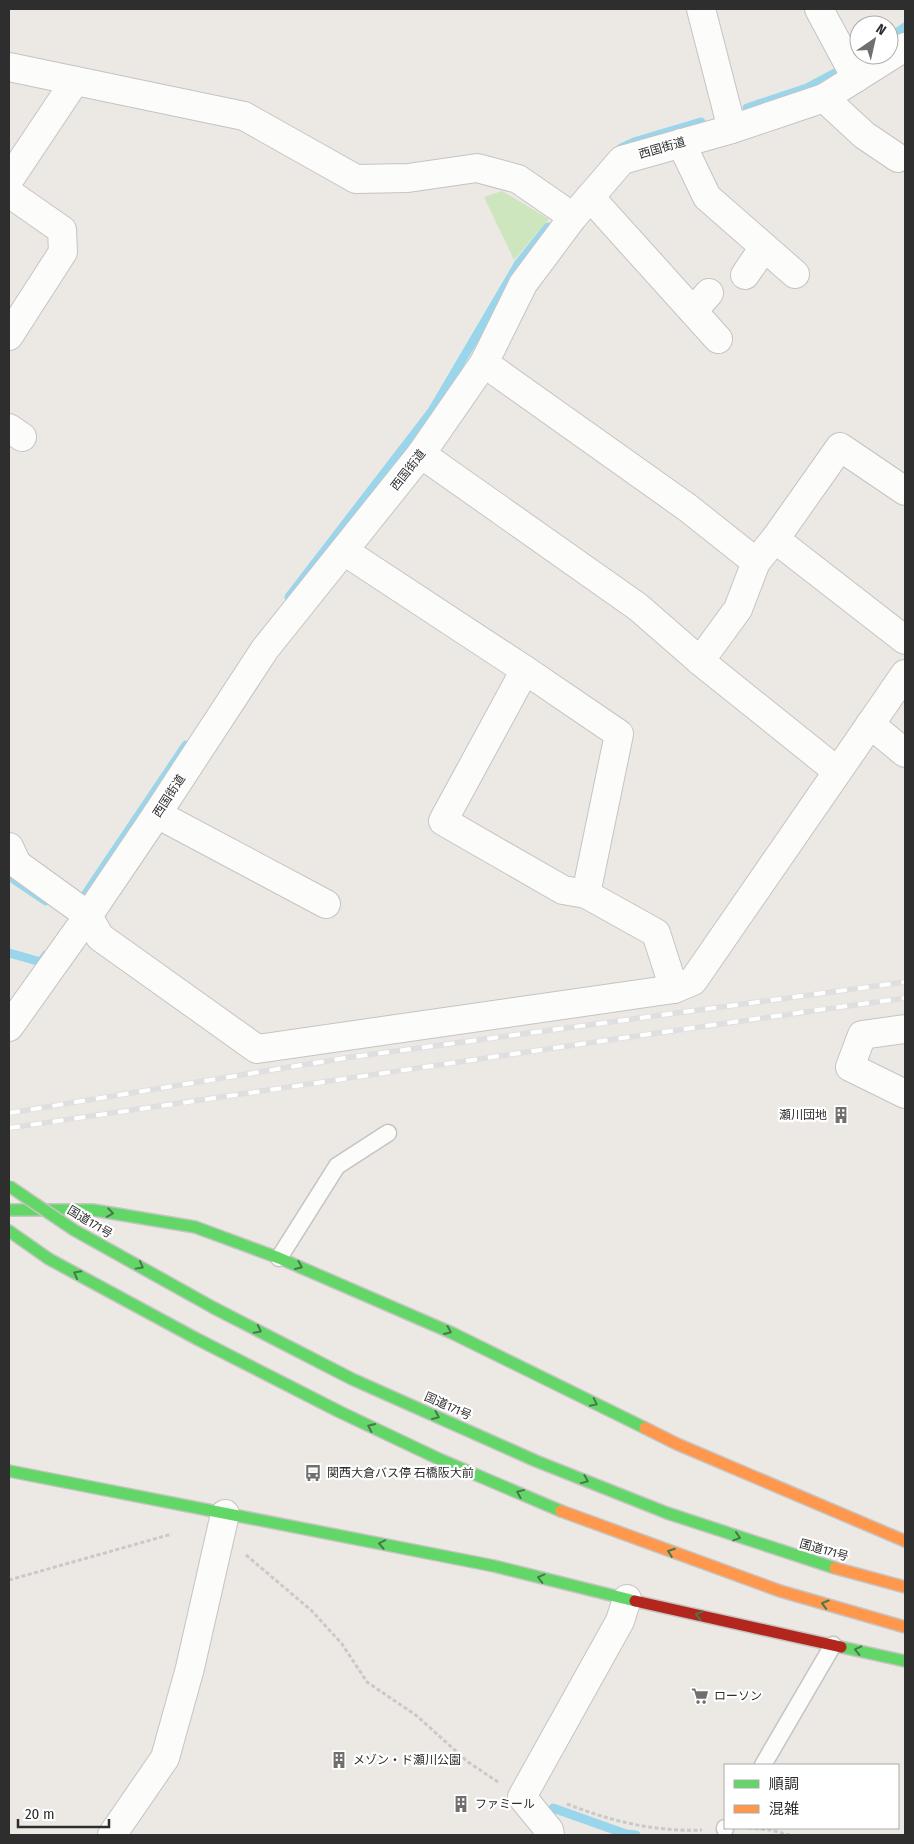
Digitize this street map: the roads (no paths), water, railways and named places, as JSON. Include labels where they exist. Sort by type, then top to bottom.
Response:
[{"type":"highway","name":"国道171号","points":[[9,1186],[74,1230],[214,1308],[352,1378],[545,1464],[667,1514],[815,1563],[905,1587]]},
{"type":"highway","points":[[9,1210],[93,1210],[195,1227],[279,1258],[452,1332],[677,1444],[905,1541]]},
{"type":"highway","points":[[9,1231],[49,1259],[197,1339],[340,1412],[421,1450],[580,1519],[780,1591],[905,1628]]},
{"type":"highway","points":[[9,1471],[494,1566],[627,1599],[905,1661]]},
{"type":"street","points":[[701,9],[732,129]]},
{"type":"street","points":[[819,9],[856,78]]},
{"type":"street","name":"西国街道","points":[[9,1026],[79,909],[157,814],[265,649],[420,454],[484,363],[523,284],[573,217],[622,160],[732,129],[824,98],[856,78],[901,55]]},
{"type":"street","points":[[9,67],[244,116],[356,179],[408,178],[476,168],[485,170],[518,179],[573,217]]},
{"type":"street","points":[[9,180],[76,81]]},
{"type":"street","points":[[824,98],[864,135],[898,158]]},
{"type":"street","points":[[681,143],[707,197],[795,274]]},
{"type":"street","points":[[9,193],[62,230],[63,252],[9,336]]},
{"type":"street","points":[[590,197],[701,302],[718,339]]},
{"type":"street","points":[[746,275],[764,247]]},
{"type":"street","points":[[484,363],[688,508],[756,562]]},
{"type":"street","points":[[700,661],[738,609],[756,562],[775,539],[846,438],[905,491]]},
{"type":"street","points":[[420,454],[638,607],[700,661],[837,771]]},
{"type":"street","points":[[775,539],[905,640]]},
{"type":"street","points":[[344,551],[619,734],[586,894]]},
{"type":"street","points":[[525,670],[442,821],[563,890],[586,894],[656,933],[674,989]]},
{"type":"street","points":[[9,847],[17,864],[79,909],[100,937],[256,1049],[674,989],[693,980],[905,674]]},
{"type":"street","points":[[870,724],[905,753]]},
{"type":"street","points":[[157,814],[326,904]]},
{"type":"street","points":[[905,1029],[862,1035],[850,1067],[905,1094]]},
{"type":"street","points":[[112,1835],[165,1758],[190,1668],[225,1514]]},
{"type":"street","points":[[550,1835],[549,1830],[525,1791],[620,1621],[627,1599]]},
{"type":"lane","points":[[279,1258],[338,1166],[388,1133]]},
{"type":"lane","points":[[764,1764],[833,1645]]},
{"type":"waterway","points":[[899,31],[905,27]]},
{"type":"waterway","points":[[747,108],[807,88],[835,73]]},
{"type":"waterway","points":[[621,148],[634,142],[701,122]]},
{"type":"waterway","points":[[289,597],[432,411],[519,263],[548,227]]},
{"type":"waterway","points":[[79,904],[186,745]]},
{"type":"waterway","points":[[9,876],[46,901]]},
{"type":"waterway","points":[[9,953],[41,962],[46,955]]},
{"type":"waterway","points":[[553,1808],[626,1834],[636,1835]]},
{"type":"railway","points":[[9,1113],[345,1058],[905,982]]},
{"type":"railway","points":[[9,1128],[905,998]]},
{"type":"place","name":"瀬川団地","points":[[841,1115]]},
{"type":"place","name":"関西大倉バス停 石橋阪大前","points":[[313,1473]]},
{"type":"place","name":"ローソン","points":[[700,1696]]},
{"type":"place","name":"メゾン・ド瀬川公園","points":[[339,1760]]},
{"type":"place","name":"ファミール","points":[[461,1804]]}]
